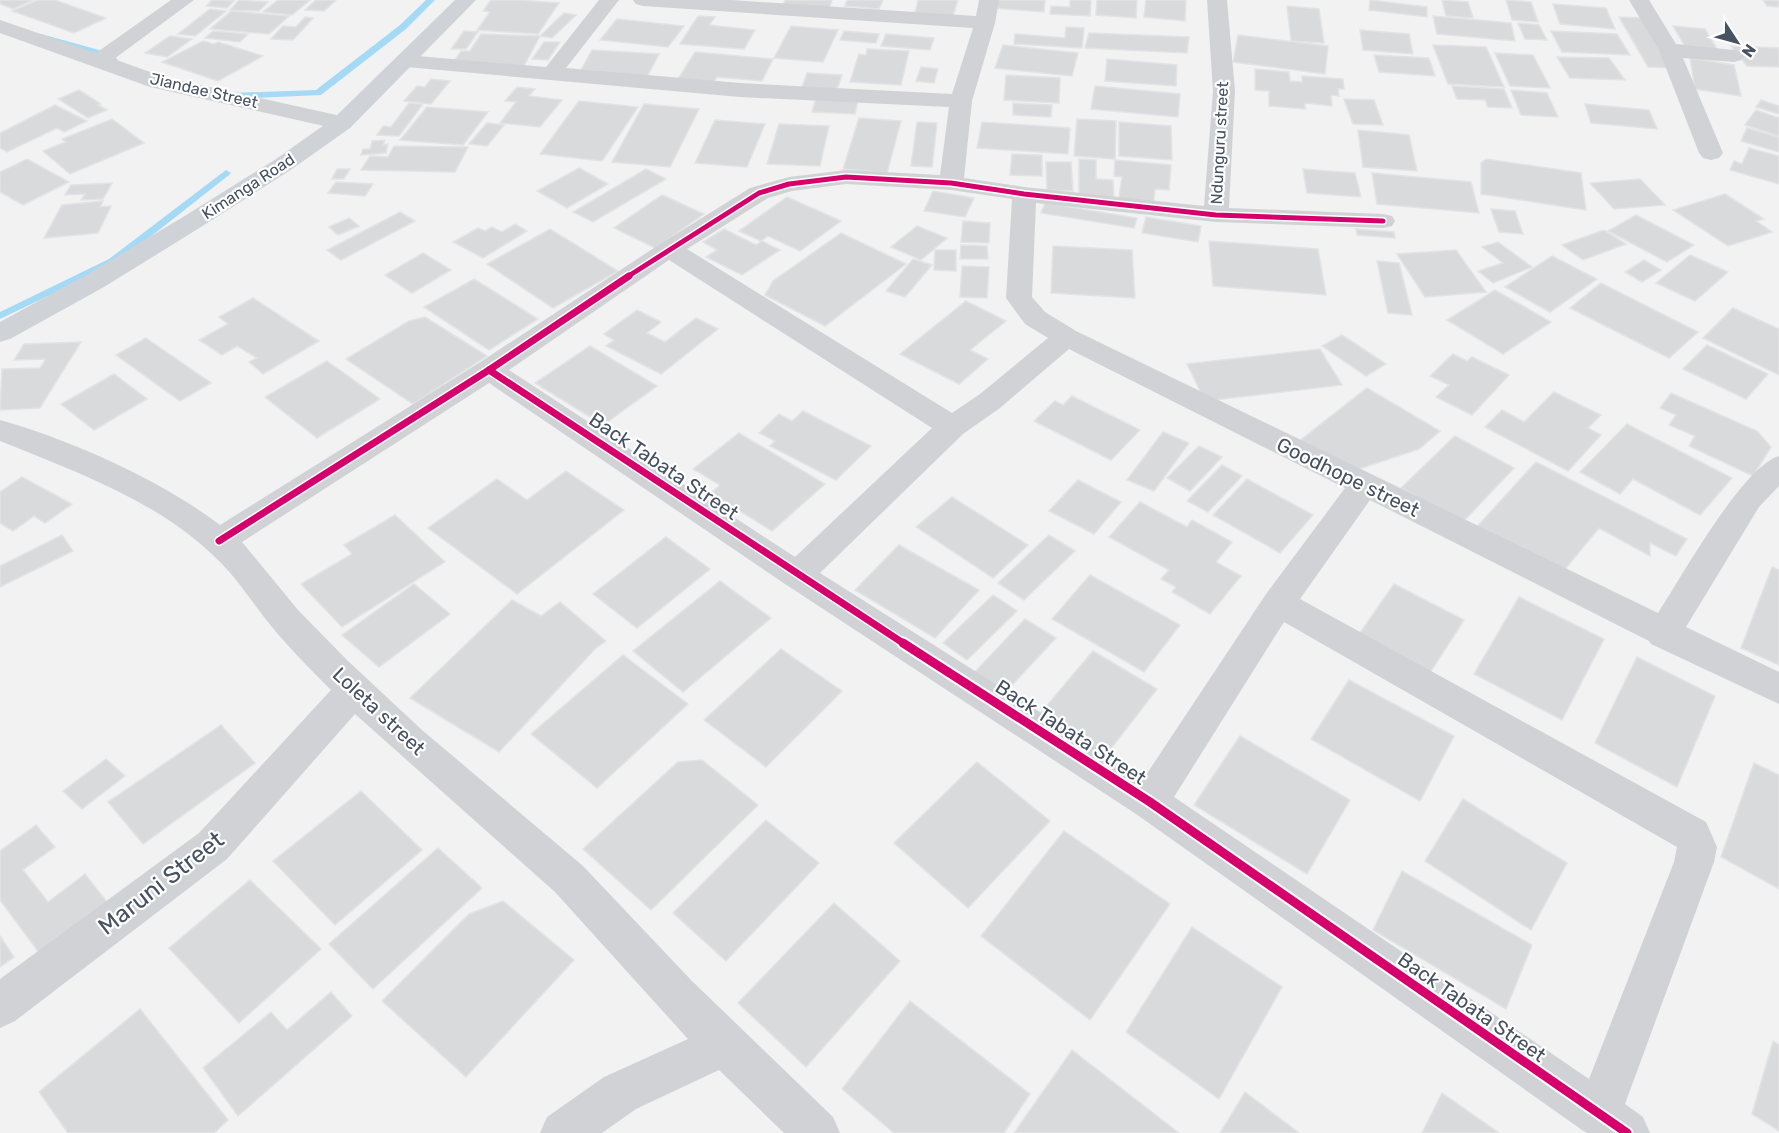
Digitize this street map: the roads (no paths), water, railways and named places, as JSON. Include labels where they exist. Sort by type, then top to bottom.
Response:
[{"type":"street","points":[[100,60],[184,0]]},
{"type":"street","name":"Kimanga Road","points":[[0,333],[95,281],[192,222],[284,164],[342,123],[466,0]]},
{"type":"street","points":[[551,74],[609,0]]},
{"type":"street","points":[[643,0],[985,23]]},
{"type":"street","points":[[951,183],[961,101],[985,23],[989,0]]},
{"type":"street","name":"Ndunguru street","points":[[1216,215],[1224,91],[1217,0]]},
{"type":"street","points":[[1638,0],[1669,50],[1711,153]]},
{"type":"street","name":"Jiandae Street","points":[[0,26],[158,82],[342,123]]},
{"type":"street","points":[[1669,50],[1734,56]]},
{"type":"street","points":[[406,61],[740,90],[961,101]]},
{"type":"street","points":[[219,542],[489,370],[669,249],[759,193],[789,184],[846,177],[951,183],[1024,194],[1216,215],[1383,221]]},
{"type":"street","name":"Goodhope street","points":[[1024,194],[1019,298],[1035,318],[1066,337],[1663,634],[1779,689]]},
{"type":"street","points":[[669,249],[952,427]]},
{"type":"street","points":[[797,575],[952,427],[990,401],[1066,337]]},
{"type":"street","name":"Back Tabata Street","points":[[489,370],[797,575],[1150,802],[1612,1123]]},
{"type":"street","name":"Loleta street","points":[[0,430],[118,479],[166,505],[219,542],[255,579],[286,620],[354,690],[404,737],[570,880],[656,975],[724,1045],[817,1133]]},
{"type":"street","points":[[1663,634],[1748,499],[1779,467]]},
{"type":"street","points":[[1150,802],[1278,603],[1364,485]]},
{"type":"street","points":[[1278,603],[1692,835],[1697,847],[1694,862],[1612,1123]]},
{"type":"street","name":"Maruni Street","points":[[0,1006],[213,846],[354,690]]},
{"type":"street","points":[[563,1133],[620,1093],[724,1045]]},
{"type":"waterway","points":[[230,96],[318,93],[403,27],[431,0]]},
{"type":"waterway","points":[[44,36],[107,55],[114,60]]},
{"type":"waterway","points":[[0,316],[113,261],[226,173]]}]
